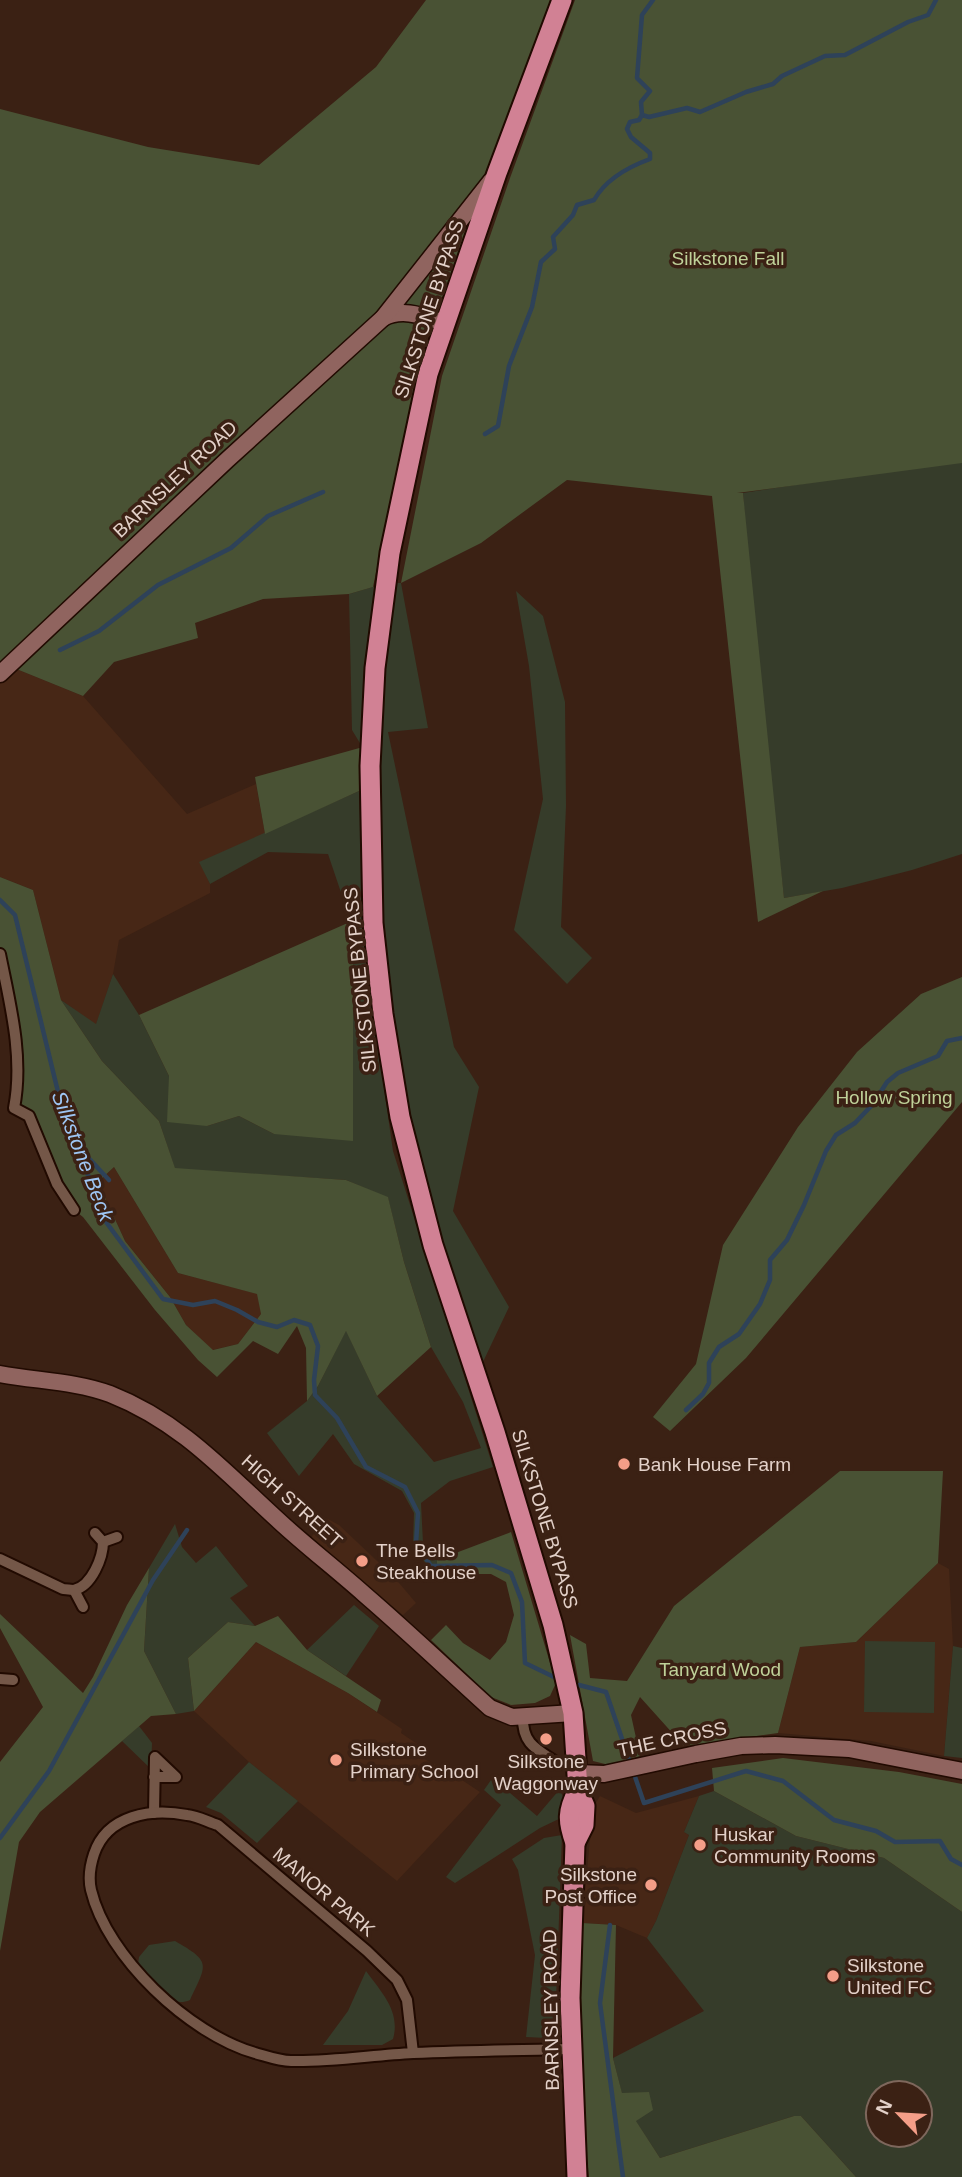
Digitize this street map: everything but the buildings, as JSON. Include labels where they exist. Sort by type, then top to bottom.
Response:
[{"type":"highway","name":"BARNSLEY ROAD","points":[[497,173],[562,0]]},
{"type":"highway","name":"SILKSTONE BYPASS","points":[[497,173],[428,374],[390,553],[375,668],[370,766],[373,923],[383,1014],[400,1117],[433,1245],[495,1432],[553,1625],[573,1713],[578,1782]]},
{"type":"highway","name":"BARNSLEY ROAD","points":[[577,2177],[571,1946],[575,1843],[569,1820],[570,1805],[578,1782]]},
{"type":"street","name":"BARNSLEY ROAD","points":[[0,674],[227,460],[383,318],[497,173]]},
{"type":"street","points":[[383,318],[404,312],[445,323]]},
{"type":"street","points":[[0,954],[14,1026],[18,1084],[14,1108]]},
{"type":"street","points":[[2,1115],[14,1108]]},
{"type":"street","points":[[14,1108],[29,1116],[57,1184],[74,1210]]},
{"type":"street","name":"HIGH STREET","points":[[0,1374],[63,1382],[108,1394],[158,1417],[222,1466],[279,1521],[490,1708],[512,1717],[573,1713]]},
{"type":"street","points":[[0,1559],[63,1589],[74,1590],[83,1585],[103,1553],[103,1542],[95,1533]]},
{"type":"street","points":[[103,1542],[117,1537]]},
{"type":"street","points":[[74,1590],[83,1607]]},
{"type":"street","points":[[0,1679],[13,1680]]},
{"type":"street","points":[[523,1717],[526,1740],[554,1758]]},
{"type":"street","name":"THE CROSS","points":[[578,1782],[642,1765],[741,1746],[775,1745],[849,1749],[962,1771]]},
{"type":"street","points":[[154,1813],[155,1777]]},
{"type":"street","name":"MANOR PARK","points":[[413,2053],[407,2000],[397,1980],[367,1951],[218,1825],[188,1815],[154,1813],[130,1817],[109,1828],[97,1843],[89,1867],[91,1889],[105,1926],[152,1987],[185,2016],[212,2034],[251,2052],[289,2062],[413,2053],[572,2049]]},
{"type":"shaded area","points":[[9,666],[83,696],[187,814],[256,784],[265,834],[200,862],[210,884],[210,893],[119,940],[113,974],[96,1025],[61,1000],[33,890],[0,877],[0,674]]},
{"type":"shaded area","points":[[114,1167],[178,1273],[258,1294],[261,1314],[238,1344],[212,1350],[186,1325],[170,1297],[125,1241],[98,1182]]},
{"type":"shaded area","points":[[326,1518],[339,1525],[394,1577],[416,1603],[403,1615],[310,1539]]},
{"type":"shaded area","points":[[938,1563],[949,1569],[953,1646],[944,1756],[871,1741],[778,1733],[800,1647],[856,1642]]},
{"type":"shaded area","name":"Silkstone Primary School","points":[[256,1642],[348,1693],[402,1729],[401,1733],[426,1750],[422,1758],[480,1792],[397,1881],[249,1762],[194,1711]]},
{"type":"shaded area","points":[[600,1796],[636,1813],[699,1796],[684,1832],[689,1835],[647,1938],[616,1925],[582,1923],[593,1808]]},
{"type":"green space","points":[[426,0],[551,0],[465,242],[423,345],[373,587],[349,594],[263,599],[195,623],[198,638],[114,662],[83,696],[9,666],[0,666],[0,109],[148,147],[259,165],[376,67]]},
{"type":"green space","name":"Silkstone Fall","points":[[575,0],[962,0],[962,463],[737,493],[743,493],[784,898],[823,891],[758,922],[712,496],[567,480],[481,543],[401,583],[442,376]]},
{"type":"green space","points":[[962,462],[962,854],[842,888],[784,898],[752,615],[743,493]]},
{"type":"green space","points":[[386,583],[401,583],[428,728],[388,732],[454,1047],[479,1087],[453,1211],[509,1307],[482,1364],[439,1241],[407,1117],[388,1010],[379,915],[375,768],[352,730],[349,594]]},
{"type":"green space","points":[[516,591],[543,616],[565,702],[566,806],[561,927],[592,958],[567,984],[514,930],[543,799],[529,666]]},
{"type":"green space","points":[[363,747],[359,791],[265,834],[255,777]]},
{"type":"green space","points":[[359,791],[366,963],[393,1151],[493,1467],[450,1481],[421,1503],[423,1543],[437,1560],[437,1574],[427,1566],[413,1543],[414,1513],[402,1491],[354,1464],[333,1434],[299,1476],[267,1433],[307,1401],[318,1386],[346,1330],[377,1396],[434,1462],[481,1448],[463,1402],[431,1347],[404,1262],[388,1198],[346,1180],[175,1169],[159,1121],[102,1061],[61,1000],[96,1024],[113,974],[139,1015],[169,1076],[207,1126],[239,1116],[274,1134],[353,928],[328,854],[268,852],[210,884],[199,862]]},
{"type":"green space","points":[[0,877],[33,890],[61,1000],[102,1061],[159,1121],[175,1168],[346,1180],[388,1197],[404,1262],[431,1347],[377,1396],[346,1331],[318,1386],[307,1401],[306,1348],[297,1326],[278,1354],[253,1341],[217,1377],[198,1360],[155,1310],[83,1217],[74,1210],[29,1116],[14,1108],[18,1084],[0,954]],"holes":[[[114,1167],[178,1273],[257,1294],[261,1314],[238,1344],[213,1350],[186,1325],[170,1297],[125,1241],[98,1182]]]},
{"type":"green space","points":[[350,922],[353,928],[353,1141],[274,1134],[239,1116],[207,1126],[167,1122],[169,1076],[139,1015]]},
{"type":"green space","name":"Hollow Spring","points":[[962,977],[962,1102],[746,1358],[670,1431],[653,1417],[696,1364],[723,1245],[798,1127],[857,1052],[921,994]]},
{"type":"green space","name":"Tanyard Wood","points":[[840,1471],[943,1471],[938,1563],[856,1642],[800,1647],[778,1733],[684,1746],[640,1697],[631,1715],[640,1756],[609,1765],[593,1761],[570,1635],[586,1644],[590,1678],[627,1681],[674,1606]]},
{"type":"green space","points":[[175,1524],[182,1547],[196,1563],[216,1546],[248,1586],[230,1598],[255,1626],[228,1622],[188,1658],[194,1711],[176,1714],[144,1651],[149,1568]]},
{"type":"green space","points":[[511,1532],[556,1683],[550,1696],[535,1703],[511,1705],[491,1697],[431,1640],[446,1625],[463,1643],[490,1660],[506,1642],[514,1615],[506,1582],[491,1574],[437,1574],[437,1560]]},
{"type":"green space","points":[[149,1568],[144,1651],[176,1714],[151,1716],[40,1812],[19,1842],[0,1951],[0,1762],[43,1707],[0,1628],[0,1614],[83,1693],[127,1605]]},
{"type":"green space","points":[[354,1605],[379,1626],[346,1676],[307,1650]]},
{"type":"green space","points":[[278,1616],[307,1650],[381,1700],[377,1712],[256,1642],[194,1711],[188,1658],[228,1622],[255,1626]]},
{"type":"green space","points":[[865,1641],[935,1642],[934,1713],[864,1712]]},
{"type":"green space","points":[[953,1646],[962,1648],[962,1758],[944,1756]]},
{"type":"green space","points":[[139,1726],[152,1743],[151,1769],[122,1741]]},
{"type":"green space","points":[[783,1758],[899,1772],[962,1784],[962,1912],[884,1858],[796,1836],[714,1791],[712,1768]]},
{"type":"green space","points":[[249,1762],[298,1801],[257,1843],[221,1813],[206,1807]]},
{"type":"green space","points":[[491,1780],[537,1816],[560,1789],[563,1797],[563,1817],[540,1828],[455,1883],[446,1877],[501,1805],[484,1790]]},
{"type":"green space","points":[[714,1791],[796,1836],[884,1858],[962,1912],[962,2177],[856,2177],[801,2116],[660,2158],[622,2094],[613,2058],[704,2011],[647,1938],[689,1835],[684,1832],[699,1796]]},
{"type":"green space","points":[[562,1835],[555,2029],[547,2038],[526,2037],[535,1955],[518,1870],[512,1859],[544,1838]]},
{"type":"green space","points":[[582,1923],[616,1925],[613,2058],[622,2093],[649,2092],[653,2110],[636,2121],[660,2158],[801,2116],[856,2177],[589,2177],[582,2111],[577,1999]]},
{"type":"green space","points":[[175,1941],[195,1954],[203,1965],[190,2000],[182,2002],[174,2001],[160,1992],[138,1964],[139,1957],[149,1945]]},
{"type":"green space","points":[[366,1971],[392,2011],[395,2029],[393,2039],[382,2045],[323,2045],[348,2011]]},
{"type":"waterway","points":[[485,434],[498,426],[509,366],[532,307],[541,262],[555,249],[553,237],[573,215],[577,205],[594,200],[618,175],[650,159],[650,153],[631,137],[627,129],[630,122],[639,120],[642,115],[641,102],[650,91],[637,78],[642,15],[653,0]]},
{"type":"waterway","points":[[642,115],[649,117],[687,108],[700,112],[746,92],[773,84],[782,76],[825,56],[845,55],[908,22],[928,15],[936,0]]},
{"type":"waterway","points":[[60,650],[99,631],[158,585],[231,548],[268,516],[323,492]]},
{"type":"waterway","name":"Silkstone Beck","points":[[0,900],[15,915],[59,1096],[75,1149],[96,1191],[106,1222],[163,1299],[193,1305],[215,1301],[258,1322],[277,1327],[294,1320],[310,1325],[318,1346],[315,1395],[337,1418],[366,1467],[405,1487],[418,1513],[416,1544],[431,1566],[492,1565],[511,1573],[522,1602],[525,1663],[554,1677]]},
{"type":"waterway","points":[[686,1410],[703,1394],[709,1383],[709,1363],[719,1347],[739,1334],[760,1304],[770,1280],[770,1260],[787,1240],[826,1151],[836,1135],[855,1123],[873,1104],[887,1082],[898,1073],[938,1056],[947,1041],[962,1038]]},
{"type":"waterway","points":[[75,1149],[83,1152],[109,1180]]},
{"type":"waterway","points":[[0,1838],[49,1771],[153,1580],[187,1530]]},
{"type":"waterway","name":"Silkstone Beck","points":[[579,1685],[606,1692],[644,1803],[746,1771],[783,1781],[834,1820],[876,1831],[895,1842],[940,1841],[951,1859],[962,1865]]},
{"type":"waterway","points":[[610,1925],[600,2003],[623,2177]]},
{"type":"place","name":"Bank House Farm","points":[[624,1464]]},
{"type":"place","name":"The Bells Steakhouse","points":[[362,1561]]},
{"type":"place","name":"Silkstone Waggonway","points":[[546,1739]]},
{"type":"place","name":"Silkstone Primary School","points":[[336,1760]]},
{"type":"place","name":"Huskar Community Rooms","points":[[700,1845]]},
{"type":"place","name":"Silkstone Post Office","points":[[651,1885]]},
{"type":"place","name":"Silkstone United FC","points":[[833,1976]]}]
